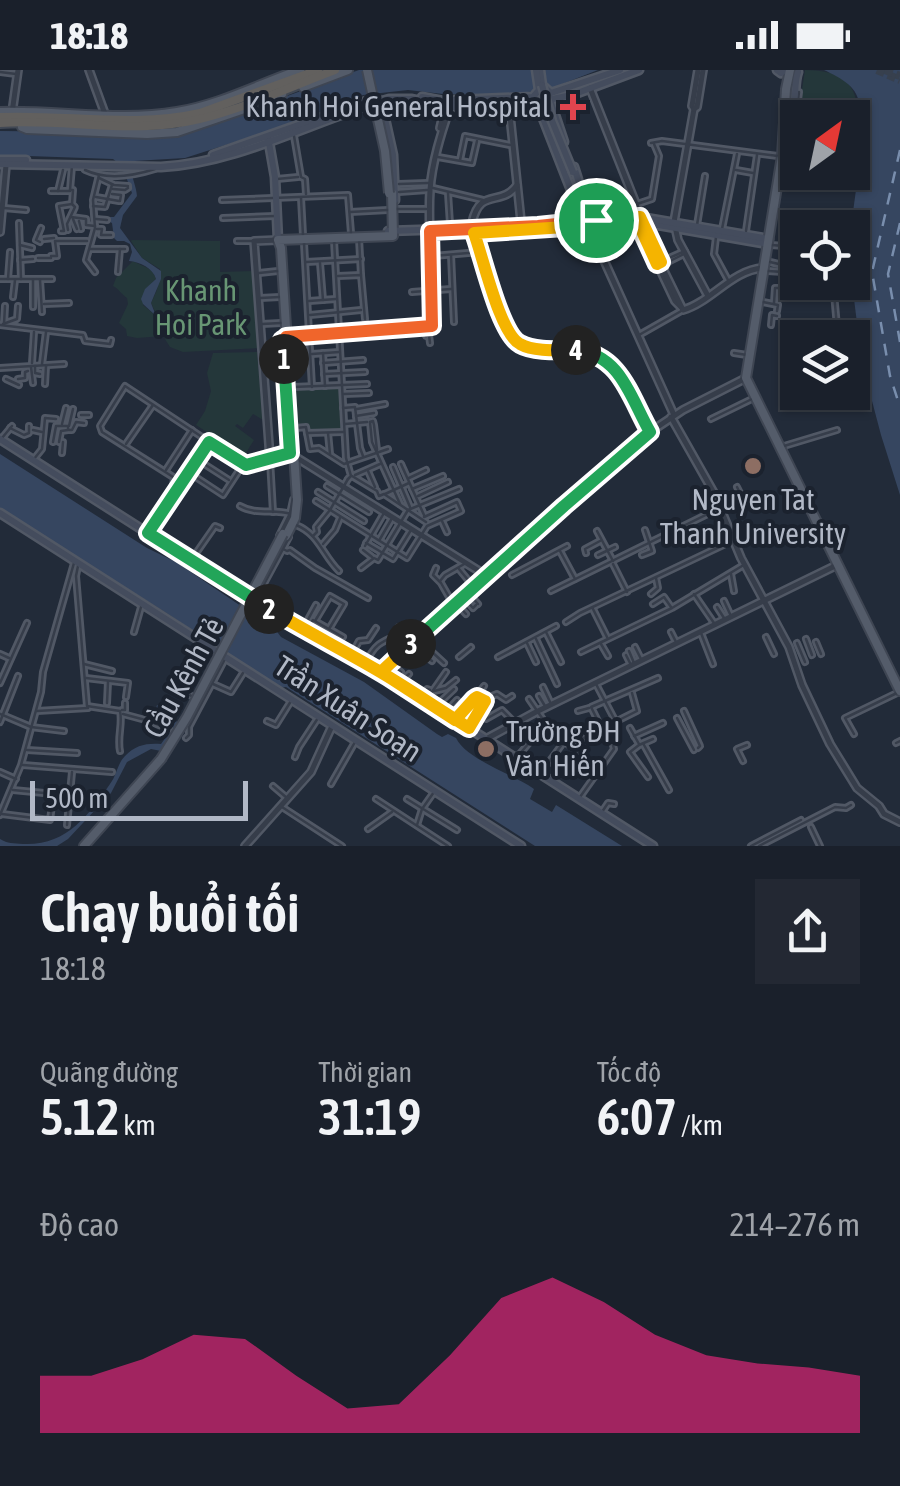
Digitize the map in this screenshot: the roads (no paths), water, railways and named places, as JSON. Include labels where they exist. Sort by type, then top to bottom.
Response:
[{"type":"highway","points":[[6,118],[143,121],[182,117],[200,114],[318,70]]},
{"type":"highway","points":[[6,118],[75,125],[176,124],[226,111],[335,70]]},
{"type":"main road","points":[[6,118],[102,113],[156,115],[188,110],[300,70]]},
{"type":"main road","points":[[246,103],[253,104],[348,70]]},
{"type":"main road","points":[[369,70],[390,158],[390,233]]},
{"type":"main road","points":[[538,70],[588,223]]},
{"type":"main road","points":[[541,88],[551,94],[620,70]]},
{"type":"main road","points":[[506,109],[630,70]]},
{"type":"main road","points":[[138,167],[197,160],[382,96],[404,95],[449,107],[461,104],[506,109],[550,100],[640,70]]},
{"type":"main road","points":[[786,71],[797,91],[795,100]]},
{"type":"main road","points":[[786,71],[787,100]]},
{"type":"main road","points":[[3,162],[161,167],[203,162],[398,98],[449,107],[530,98],[541,88]]},
{"type":"main road","points":[[6,118],[27,129],[177,132],[282,94]]},
{"type":"main road","points":[[550,100],[582,187],[579,195]]},
{"type":"main road","points":[[537,103],[571,190],[579,195]]},
{"type":"main road","points":[[382,106],[395,166],[396,197],[392,200]]},
{"type":"main road","points":[[372,108],[382,150],[385,191],[392,200]]},
{"type":"main road","points":[[22,126],[52,124]]},
{"type":"main road","points":[[271,150],[281,136]]},
{"type":"main road","points":[[268,138],[281,248],[294,512]]},
{"type":"main road","points":[[259,144],[271,150]]},
{"type":"main road","points":[[3,162],[115,164]]},
{"type":"main road","points":[[780,181],[748,378],[782,450]]},
{"type":"main road","points":[[279,241],[641,222],[770,242]]},
{"type":"main road","points":[[675,227],[697,226],[770,242]]},
{"type":"main road","points":[[430,233],[473,231]]},
{"type":"main road","points":[[303,238],[355,235]]},
{"type":"main road","points":[[279,241],[276,248],[292,454]]},
{"type":"main road","points":[[763,269],[762,301],[748,378],[900,689]]},
{"type":"main road","points":[[0,439],[251,598],[399,683],[654,846]]},
{"type":"main road","name":"Cầu Kênh Tẻ","points":[[86,846],[163,759],[294,512]]},
{"type":"main road","name":"Trần Xuân Soạn","points":[[0,514],[518,845]]},
{"type":"main road","points":[[838,564],[900,689]]},
{"type":"street","points":[[89,70],[102,113]]},
{"type":"street","points":[[701,70],[698,107],[694,109],[675,227],[708,295]]},
{"type":"street","points":[[0,72],[18,72],[6,118]]},
{"type":"street","points":[[590,88],[636,204],[641,229],[677,305],[683,309]]},
{"type":"street","points":[[796,100],[797,91]]},
{"type":"street","points":[[428,187],[449,107]]},
{"type":"street","points":[[284,338],[429,334],[434,310],[428,187],[449,107]]},
{"type":"street","points":[[506,109],[522,229]]},
{"type":"street","points":[[293,132],[301,177],[305,179],[303,238],[312,387]]},
{"type":"street","points":[[460,160],[465,136],[512,146]]},
{"type":"street","points":[[436,156],[472,163],[477,139]]},
{"type":"street","points":[[636,204],[652,198],[658,156],[652,143],[662,140],[780,156]]},
{"type":"street","points":[[296,152],[305,151]]},
{"type":"street","points":[[729,282],[714,254],[738,151]]},
{"type":"street","points":[[746,235],[758,154]]},
{"type":"street","points":[[0,232],[3,162]]},
{"type":"street","points":[[68,165],[75,207],[68,230]]},
{"type":"street","points":[[58,191],[68,165]]},
{"type":"street","points":[[85,165],[86,172],[121,195],[120,201],[94,196]]},
{"type":"street","points":[[99,177],[118,176],[138,167]]},
{"type":"street","points":[[734,170],[754,173]]},
{"type":"street","points":[[697,226],[706,176]]},
{"type":"street","points":[[96,272],[86,262],[96,227],[94,196],[99,177]]},
{"type":"street","points":[[275,179],[301,177]]},
{"type":"street","points":[[399,184],[484,200],[516,193]]},
{"type":"street","points":[[348,212],[428,187]]},
{"type":"street","points":[[51,191],[70,189]]},
{"type":"street","points":[[94,206],[105,207],[112,189]]},
{"type":"street","points":[[448,191],[450,230]]},
{"type":"street","points":[[222,200],[348,195],[348,212],[360,259],[365,319]]},
{"type":"street","points":[[392,200],[429,209]]},
{"type":"street","points":[[484,200],[475,210],[473,231],[501,318],[512,337],[526,346],[590,352],[603,358],[616,369],[650,432]]},
{"type":"street","points":[[61,231],[59,206],[72,204]]},
{"type":"street","points":[[2,208],[26,210]]},
{"type":"street","points":[[223,218],[277,216]]},
{"type":"street","points":[[71,217],[86,219],[86,225],[102,230],[101,235],[110,235]]},
{"type":"street","points":[[71,217],[79,229],[79,220]]},
{"type":"street","points":[[95,219],[107,220]]},
{"type":"street","points":[[13,296],[20,260],[19,223]]},
{"type":"street","points":[[588,223],[673,416],[722,508],[744,564],[798,668],[820,726],[857,788],[884,814],[900,822]]},
{"type":"street","points":[[41,228],[36,240],[90,241]]},
{"type":"street","points":[[313,536],[348,478],[334,238]]},
{"type":"street","points":[[20,260],[57,256],[55,240]]},
{"type":"street","points":[[254,241],[272,512]]},
{"type":"street","points":[[237,242],[279,241]]},
{"type":"street","points":[[770,242],[780,244]]},
{"type":"street","points":[[18,245],[30,251],[20,253]]},
{"type":"street","points":[[88,249],[122,250],[118,272]]},
{"type":"street","points":[[8,279],[10,252]]},
{"type":"street","points":[[431,256],[482,252]]},
{"type":"street","points":[[660,264],[686,252]]},
{"type":"street","points":[[451,255],[454,322]]},
{"type":"street","points":[[305,262],[360,259]]},
{"type":"street","points":[[320,261],[323,300]]},
{"type":"street","points":[[708,295],[729,282],[780,265]]},
{"type":"street","points":[[637,336],[686,306],[763,269],[780,272]]},
{"type":"street","points":[[256,273],[278,271]]},
{"type":"street","points":[[336,276],[361,276]]},
{"type":"street","points":[[40,278],[42,308]]},
{"type":"street","points":[[0,279],[52,278]]},
{"type":"street","points":[[33,279],[31,307],[68,303]]},
{"type":"street","points":[[774,304],[778,288]]},
{"type":"street","points":[[412,292],[452,289]]},
{"type":"street","points":[[258,298],[280,298]]},
{"type":"street","points":[[307,301],[338,299]]},
{"type":"street","points":[[762,301],[778,305],[771,325]]},
{"type":"street","points":[[2,325],[5,306]]},
{"type":"street","points":[[2,325],[17,320],[18,306]]},
{"type":"street","points":[[308,316],[364,310]]},
{"type":"street","points":[[260,324],[281,323]]},
{"type":"street","points":[[2,325],[83,335],[86,341],[102,344],[110,344],[111,340]]},
{"type":"street","points":[[34,330],[32,380],[45,381],[46,331]]},
{"type":"street","points":[[310,354],[340,352]]},
{"type":"street","points":[[263,354],[284,353]]},
{"type":"street","points":[[323,353],[324,386]]},
{"type":"street","points":[[734,353],[749,356]]},
{"type":"street","points":[[323,363],[363,360]]},
{"type":"street","points":[[0,368],[64,364]]},
{"type":"street","points":[[20,366],[20,379],[25,378],[31,366]]},
{"type":"street","points":[[31,366],[40,374]]},
{"type":"street","points":[[12,367],[9,380],[18,385]]},
{"type":"street","points":[[324,374],[365,372]]},
{"type":"street","points":[[381,672],[650,432],[748,378]]},
{"type":"street","points":[[289,388],[367,384]]},
{"type":"street","points":[[182,482],[100,430],[125,386],[243,464],[292,454],[380,494],[426,522],[461,511],[457,502],[426,522],[407,558],[316,501]]},
{"type":"street","points":[[342,394],[369,393]]},
{"type":"street","points":[[711,419],[755,398]]},
{"type":"street","points":[[126,445],[154,403]]},
{"type":"street","points":[[343,408],[385,404]]},
{"type":"street","points":[[62,425],[60,415],[64,408]]},
{"type":"street","points":[[355,408],[364,458]]},
{"type":"street","points":[[68,428],[73,410]]},
{"type":"street","points":[[356,416],[374,413]]},
{"type":"street","points":[[81,415],[89,415]]},
{"type":"street","points":[[33,460],[41,452],[45,418],[56,419]]},
{"type":"street","points":[[344,424],[373,421],[377,452],[400,506]]},
{"type":"street","points":[[53,442],[56,426],[72,430],[76,422],[84,423]]},
{"type":"street","points":[[0,439],[11,427],[24,435],[31,428],[43,432]]},
{"type":"street","points":[[292,428],[306,427],[308,447],[319,448],[348,466]]},
{"type":"street","points":[[62,453],[61,431],[68,428]]},
{"type":"street","points":[[164,472],[192,429]]},
{"type":"street","points":[[782,450],[837,430]]},
{"type":"street","points":[[307,434],[344,432]]},
{"type":"street","points":[[328,433],[332,457]]},
{"type":"street","points":[[148,533],[209,442]]},
{"type":"street","points":[[348,466],[388,449]]},
{"type":"street","points":[[332,457],[346,458]]},
{"type":"street","points":[[197,459],[232,482]]},
{"type":"street","points":[[188,472],[223,495],[243,464]]},
{"type":"street","points":[[348,478],[382,464]]},
{"type":"street","points":[[401,464],[426,522]]},
{"type":"street","points":[[393,467],[410,510]]},
{"type":"street","points":[[368,470],[380,494]]},
{"type":"street","points":[[359,528],[380,494],[426,470]]},
{"type":"street","points":[[412,489],[443,476]]},
{"type":"street","points":[[170,499],[174,478]]},
{"type":"street","points":[[348,478],[372,509]]},
{"type":"street","points":[[416,497],[448,482]]},
{"type":"street","points":[[327,486],[385,512],[487,576]]},
{"type":"street","points":[[737,487],[744,499],[742,503]]},
{"type":"street","points":[[364,546],[378,560],[410,510],[459,489]]},
{"type":"street","points":[[318,492],[364,521]]},
{"type":"street","points":[[262,578],[294,524],[299,511],[296,497]]},
{"type":"street","points":[[240,506],[247,510],[294,512],[251,598]]},
{"type":"street","points":[[552,591],[722,508]]},
{"type":"street","points":[[364,546],[385,512]]},
{"type":"street","points":[[322,546],[341,517]]},
{"type":"street","points":[[379,540],[393,517]]},
{"type":"street","points":[[441,520],[447,532]]},
{"type":"street","points":[[294,524],[313,536],[339,571]]},
{"type":"street","points":[[191,560],[216,526],[220,528]]},
{"type":"street","points":[[364,546],[393,559],[412,529]]},
{"type":"street","points":[[642,555],[652,550],[645,530]]},
{"type":"street","points":[[597,531],[627,592]]},
{"type":"street","points":[[586,553],[584,549],[602,540]]},
{"type":"street","points":[[566,622],[734,540]]},
{"type":"street","points":[[512,576],[567,546]]},
{"type":"street","points":[[598,555],[614,547]]},
{"type":"street","points":[[282,548],[368,598]]},
{"type":"street","points":[[560,549],[575,580]]},
{"type":"street","points":[[361,568],[374,558]]},
{"type":"street","points":[[54,794],[50,820],[0,814],[21,765],[53,635],[77,563]]},
{"type":"street","points":[[77,563],[88,708]]},
{"type":"street","points":[[439,582],[467,563]]},
{"type":"street","points":[[581,652],[672,608],[744,564]]},
{"type":"street","points":[[486,740],[838,564]]},
{"type":"street","points":[[436,568],[432,575],[460,600],[466,614]]},
{"type":"street","points":[[458,568],[474,587]]},
{"type":"street","points":[[732,570],[734,590]]},
{"type":"street","points":[[655,576],[672,608]]},
{"type":"street","points":[[651,594],[658,586]]},
{"type":"street","points":[[452,594],[476,607]]},
{"type":"street","points":[[694,594],[715,625]]},
{"type":"street","points":[[305,630],[330,596],[344,604],[329,629]]},
{"type":"street","points":[[653,604],[664,597]]},
{"type":"street","points":[[724,601],[728,618]]},
{"type":"street","points":[[305,630],[316,604]]},
{"type":"street","points":[[134,632],[142,605]]},
{"type":"street","points":[[717,606],[728,618]]},
{"type":"street","points":[[592,607],[608,639]]},
{"type":"street","points":[[315,621],[344,638],[341,650]]},
{"type":"street","points":[[0,683],[27,623]]},
{"type":"street","points":[[498,657],[556,626]]},
{"type":"street","points":[[366,663],[372,649],[399,634],[399,627]]},
{"type":"street","points":[[351,655],[359,641],[368,640],[376,628]]},
{"type":"street","points":[[545,632],[561,662]]},
{"type":"street","points":[[671,632],[677,644]]},
{"type":"street","points":[[700,632],[714,664]]},
{"type":"street","points":[[535,637],[557,684]]},
{"type":"street","points":[[766,638],[774,654]]},
{"type":"street","points":[[418,639],[444,663]]},
{"type":"street","points":[[806,639],[812,655]]},
{"type":"street","points":[[526,641],[536,662]]},
{"type":"street","points":[[600,642],[608,656]]},
{"type":"street","points":[[816,642],[821,654]]},
{"type":"street","points":[[798,643],[805,662]]},
{"type":"street","points":[[459,657],[470,647]]},
{"type":"street","points":[[635,647],[642,661]]},
{"type":"street","points":[[407,649],[420,658],[428,649]]},
{"type":"street","points":[[0,654],[10,659]]},
{"type":"street","points":[[423,654],[432,662]]},
{"type":"street","points":[[186,738],[222,655]]},
{"type":"street","points":[[177,728],[222,655]]},
{"type":"street","points":[[631,667],[625,655],[631,667]]},
{"type":"street","points":[[82,664],[112,671]]},
{"type":"street","points":[[390,664],[401,672]]},
{"type":"street","points":[[212,684],[231,692],[245,670]]},
{"type":"street","points":[[423,699],[446,672]]},
{"type":"street","points":[[399,683],[409,674]]},
{"type":"street","points":[[0,722],[18,676]]},
{"type":"street","points":[[84,678],[128,683],[126,697]]},
{"type":"street","points":[[578,711],[658,678]]},
{"type":"street","points":[[107,702],[108,680]]},
{"type":"street","points":[[432,690],[446,688],[456,680]]},
{"type":"street","points":[[596,684],[616,724]]},
{"type":"street","points":[[455,720],[484,686]]},
{"type":"street","points":[[436,707],[454,688]]},
{"type":"street","points":[[545,688],[548,706]]},
{"type":"street","points":[[854,734],[845,718],[900,689]]},
{"type":"street","points":[[182,690],[194,698]]},
{"type":"street","points":[[579,798],[614,749],[610,734],[616,724],[637,711],[632,691]]},
{"type":"street","points":[[467,727],[485,701],[498,694],[504,700],[512,696]]},
{"type":"street","points":[[539,696],[548,706]]},
{"type":"street","points":[[477,697],[485,701]]},
{"type":"street","points":[[528,699],[553,734],[584,755]]},
{"type":"street","points":[[268,722],[276,725],[292,700]]},
{"type":"street","points":[[445,713],[456,700]]},
{"type":"street","points":[[120,752],[117,739],[126,704]]},
{"type":"street","points":[[35,711],[88,708],[121,712],[168,729]]},
{"type":"street","points":[[591,708],[603,731],[610,734]]},
{"type":"street","points":[[479,713],[486,719],[502,710],[515,723]]},
{"type":"street","points":[[677,718],[696,749],[700,746],[684,711]]},
{"type":"street","points":[[467,727],[473,712]]},
{"type":"street","points":[[1,715],[31,727],[64,732]]},
{"type":"street","points":[[295,757],[319,717]]},
{"type":"street","points":[[634,736],[663,723]]},
{"type":"street","points":[[245,846],[311,772],[332,726]]},
{"type":"street","points":[[630,728],[669,790]]},
{"type":"street","points":[[577,741],[603,731]]},
{"type":"street","points":[[648,777],[630,752],[652,739]]},
{"type":"street","points":[[331,784],[356,741]]},
{"type":"street","points":[[516,758],[529,742]]},
{"type":"street","points":[[540,774],[564,742]]},
{"type":"street","points":[[744,762],[736,749],[747,745]]},
{"type":"street","points":[[580,748],[594,775]]},
{"type":"street","points":[[25,750],[77,753]]},
{"type":"street","points":[[21,765],[112,772]]},
{"type":"street","points":[[67,825],[72,769]]},
{"type":"street","points":[[0,772],[16,779]]},
{"type":"street","points":[[273,786],[288,798]]},
{"type":"street","points":[[11,790],[96,798]]},
{"type":"street","points":[[417,826],[434,791]]},
{"type":"street","points":[[376,799],[448,846]]},
{"type":"street","points":[[408,800],[458,830]]},
{"type":"street","points":[[602,813],[608,804],[614,804]]},
{"type":"street","points":[[760,846],[771,844],[834,808],[851,805]]},
{"type":"street","points":[[281,806],[342,846]]},
{"type":"street","points":[[368,829],[393,812]]},
{"type":"street","points":[[751,846],[801,820]]},
{"type":"street","points":[[812,827],[820,846]]},
{"type":"water","points":[[359,70],[598,70],[552,88],[517,94],[408,90],[363,95],[185,158],[134,161],[132,174],[137,196],[123,215],[120,228],[142,258],[161,271],[151,303],[156,316],[141,299],[156,279],[154,275],[146,266],[129,261],[130,244],[114,238],[109,217],[114,217],[132,193],[117,162],[0,155],[0,131],[185,133]]},
{"type":"water","points":[[824,70],[900,70],[900,495],[870,393],[870,320],[857,320],[854,300],[870,300],[870,210],[853,210],[856,190],[870,190],[870,100],[858,100],[855,91]]},
{"type":"water","points":[[0,454],[147,548],[176,562],[275,629],[281,637],[364,682],[442,737],[448,734],[456,738],[480,760],[534,789],[530,799],[552,812],[556,805],[622,846],[535,846],[286,687],[280,688],[0,509]]},
{"type":"water","points":[[157,705],[164,707],[177,722],[175,732],[161,751],[151,749],[127,762],[111,793],[68,839],[57,846],[0,846],[0,839],[23,844],[52,840],[74,827],[102,796],[125,756],[142,746],[161,744],[169,733],[170,721],[155,712]]},
{"type":"tunnel","points":[[877,70],[900,80]]},
{"type":"tunnel","points":[[885,70],[900,76]]},
{"type":"place","name":"Khanh Hoi General Hospital","points":[[573,107]]},
{"type":"place","name":"Nguyen Tat Thanh University","points":[[753,466]]},
{"type":"place","name":"Trường ĐH Văn Hiến","points":[[486,749]]},
{"type":"park label","name":"Khanh Hoi Park","points":[[201,308]]}]
